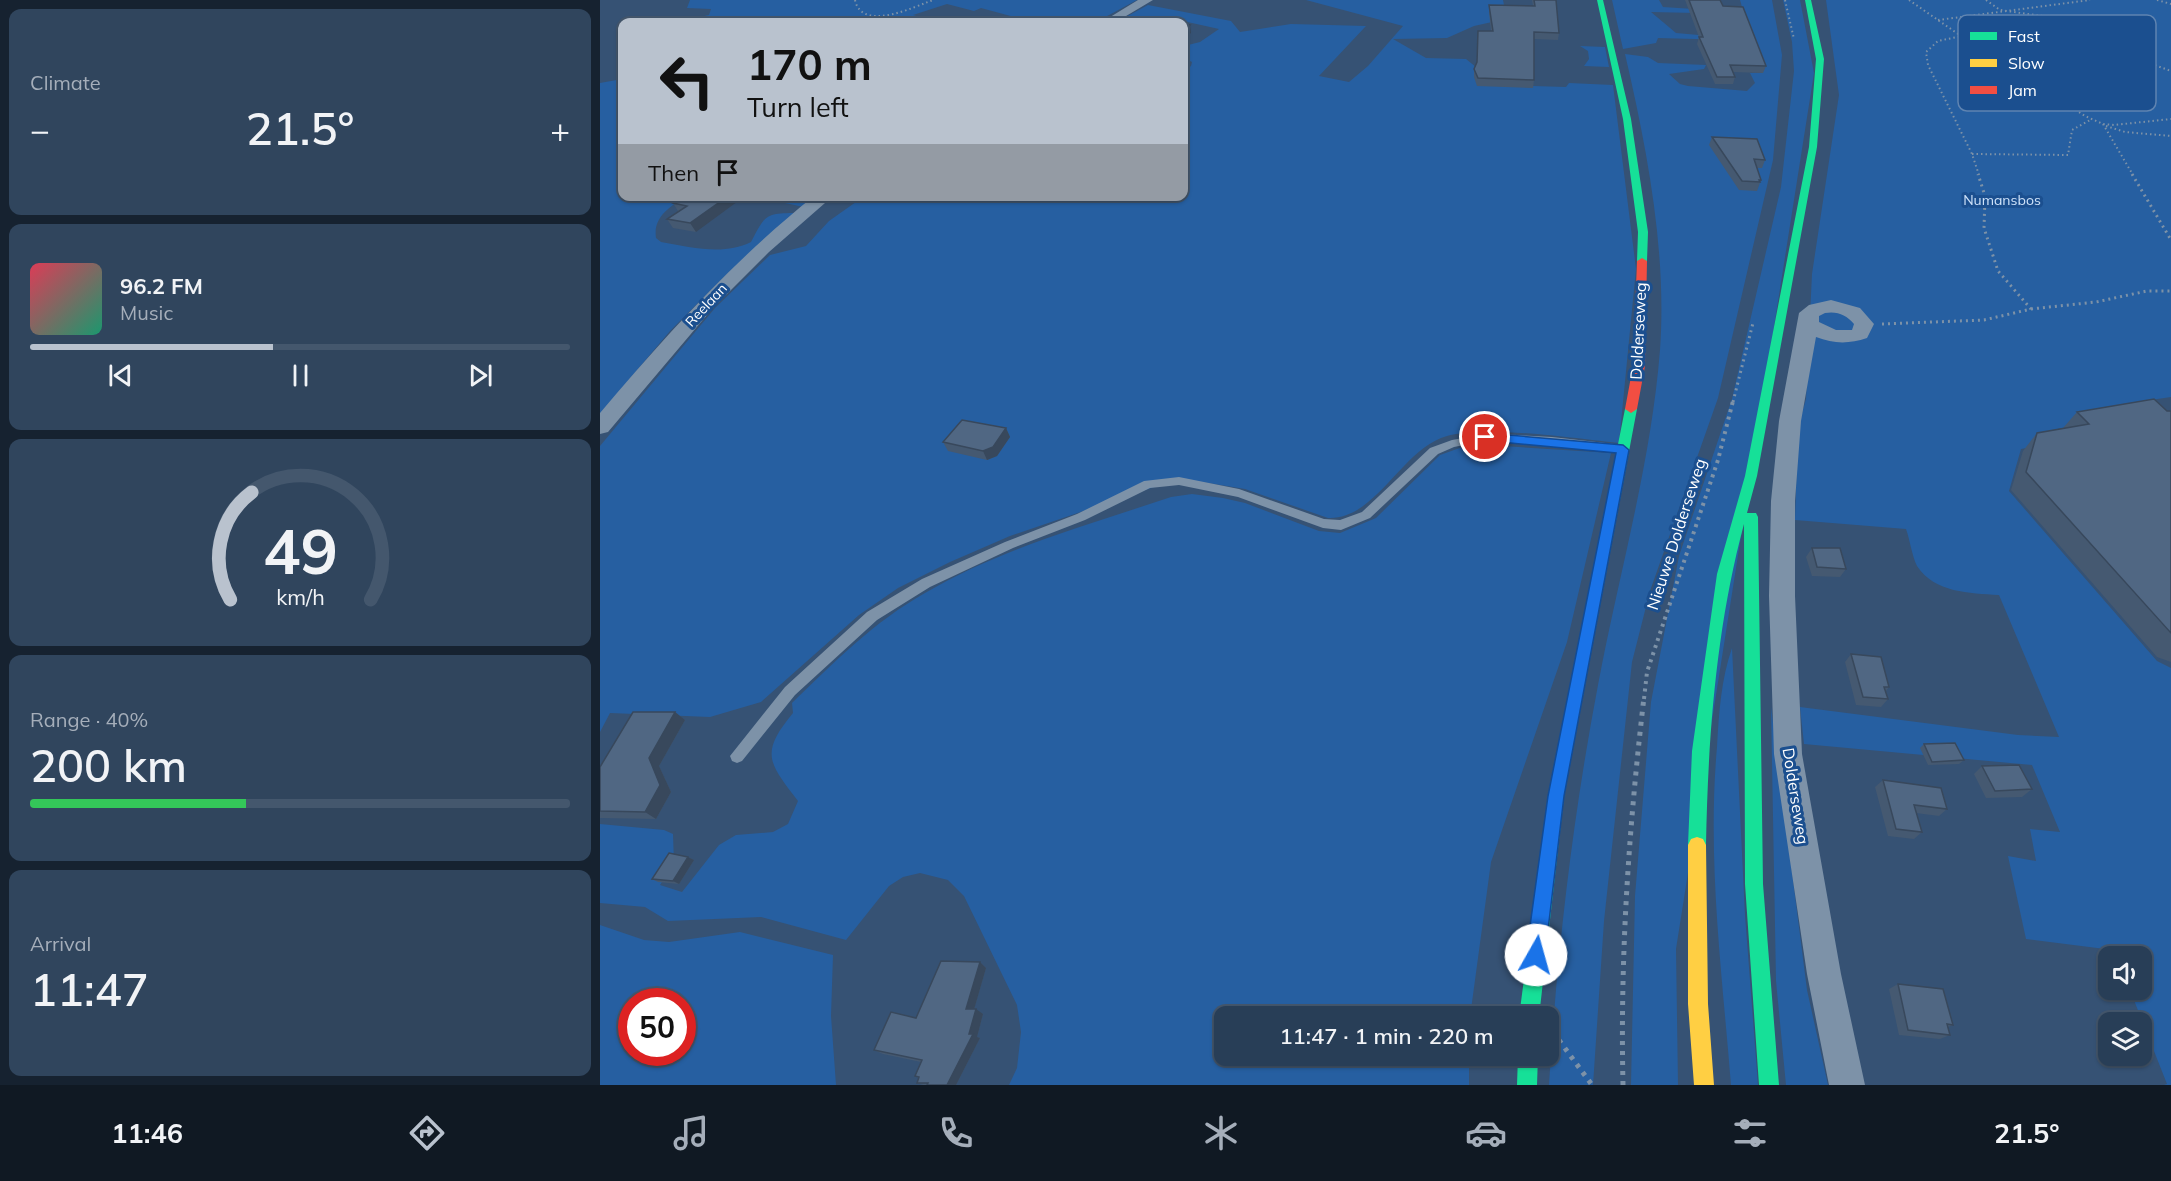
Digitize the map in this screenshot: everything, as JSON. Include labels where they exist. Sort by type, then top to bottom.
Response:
[{"type":"main road","name":"Dolderseweg","points":[[1530,1006],[1556,796],[1639,366],[1643,232],[1627,119],[1611,39],[1600,0]]},
{"type":"main road","points":[[1703,1084],[1698,1004],[1696,875],[1700,751],[1724,574],[1751,476],[1813,147],[1820,84],[1820,59],[1808,0]]},
{"type":"main road","points":[[1751,476],[1754,884],[1769,1085]]},
{"type":"main road","points":[[1527,1085],[1528,1066]]},
{"type":"street","points":[[1115,18],[1147,0]]},
{"type":"street","name":"Reelaan","points":[[600,427],[651,365],[752,256],[819,201]]},
{"type":"street","name":"Dolderseweg","points":[[1847,1085],[1824,974],[1788,754],[1782,596],[1783,501],[1790,421],[1809,325],[1809,313],[1821,306],[1847,309],[1860,317],[1864,324]]},
{"type":"street","points":[[1809,325],[1825,334],[1850,338],[1863,331],[1864,324]]},
{"type":"lane","points":[[737,756],[790,691],[872,616],[926,584],[1010,545],[1081,518],[1148,484],[1179,481],[1239,493],[1323,523],[1341,525],[1366,515],[1426,458],[1446,443],[1485,437],[1623,450]]},
{"type":"path","points":[[855,0],[859,9],[864,12],[888,18],[933,0]]},
{"type":"path","points":[[1785,0],[1795,43]]},
{"type":"path","points":[[1909,0],[1958,33]]},
{"type":"path","points":[[1986,0],[2000,10],[2035,15]]},
{"type":"path","points":[[1969,15],[2090,0]]},
{"type":"path","points":[[2157,0],[2171,4]]},
{"type":"path","points":[[1938,20],[1958,17]]},
{"type":"path","points":[[1958,37],[1938,41],[1926,52],[1928,65],[1972,154],[1985,196],[1984,228],[1998,271],[2031,309]]},
{"type":"path","points":[[2156,65],[2171,71]]},
{"type":"path","points":[[2079,111],[2092,119],[2125,132],[2171,136]]},
{"type":"path","points":[[1972,154],[2067,155],[2072,130],[2092,119]]},
{"type":"path","points":[[2103,124],[2171,119]]},
{"type":"path","points":[[2103,124],[2171,240]]},
{"type":"path","points":[[1864,324],[1984,320],[2031,309],[2096,302],[2146,291],[2171,291]]},
{"type":"path","name":"Nieuwe Dolderseweg","points":[[1623,1085],[1621,1003],[1630,817],[1647,672],[1718,460],[1756,314]]},
{"type":"path","points":[[1559,1040],[1592,1085]]},
{"type":"green space","points":[[690,0],[1137,0],[1103,18],[1018,18],[981,8],[974,11],[947,4],[913,15],[924,18],[695,18],[709,15],[711,9],[687,8]]},
{"type":"green space","points":[[1306,0],[1503,0],[1505,10],[1501,20],[1474,26],[1447,38],[1393,39],[1426,58],[1466,59],[1497,84],[1566,87],[1569,83],[1613,85],[1636,269],[1619,443],[1502,432],[1478,432],[1441,438],[1426,446],[1359,509],[1344,516],[1328,518],[1245,489],[1202,482],[1157,486],[1010,536],[898,588],[859,615],[761,702],[710,717],[610,713],[600,732],[600,446],[715,308],[770,255],[806,246],[829,221],[857,201],[1188,201],[1188,68],[1192,62],[1188,60],[1188,45],[1200,42],[1219,29],[1188,22],[1188,18],[1124,18],[1148,5],[1231,21],[1240,32],[1291,24],[1366,26],[1319,76],[1349,82],[1368,66],[1403,26]]},
{"type":"green space","points":[[1612,0],[1659,0],[1663,7],[1709,10],[1697,13],[1651,12],[1676,33],[1710,36],[1742,7],[1740,0],[1772,0],[1782,55],[1773,160],[1718,398],[1650,591],[1632,662],[1604,921],[1593,1085],[1549,1085],[1551,1066],[1559,1066],[1559,1006],[1555,1006],[1561,934],[1581,784],[1606,643],[1642,477],[1656,393],[1660,350],[1661,276],[1658,238],[1648,164],[1625,54],[1648,57],[1658,63],[1706,65],[1704,69],[1669,74],[1680,84],[1688,86],[1747,91],[1755,83],[1750,73],[1763,73],[1733,40],[1658,38],[1656,43],[1623,49]]},
{"type":"green space","points":[[1783,0],[1800,0],[1814,73],[1676,949],[1678,1085],[1631,1085],[1635,896],[1651,702],[1679,556],[1732,399],[1781,187],[1794,71],[1792,42]]},
{"type":"green space","name":"Numansbos","points":[[1826,0],[2171,0],[2171,397],[2123,404],[2134,416],[2058,429],[2067,440],[2021,449],[2009,491],[2157,661],[2171,668],[2171,1085],[2164,1085],[2167,1084],[2152,1046],[2152,1012],[2139,1012],[2134,1000],[2152,1000],[2152,946],[2098,946],[2098,948],[2026,939],[2008,856],[2036,861],[2030,829],[2060,832],[2032,765],[1804,744],[1800,707],[2018,735],[2059,737],[1999,595],[1954,590],[1933,582],[1917,566],[1906,529],[1795,520],[1798,427],[1806,399],[1812,274],[1839,95]]},
{"type":"green space","points":[[1580,46],[1605,47],[1609,67],[1584,66],[1589,59],[1588,51]]},
{"type":"green space","points":[[618,80],[618,201],[679,201],[663,214],[657,224],[656,238],[661,242],[695,248],[729,249],[751,242],[767,217],[797,213],[726,275],[670,331],[600,414],[600,83]]},
{"type":"green space","points":[[775,201],[811,201],[804,207]]},
{"type":"green space","points":[[1471,444],[1611,453],[1567,642],[1491,862],[1471,1006],[1214,1006],[1214,1066],[1469,1066],[1469,1085],[1009,1085],[1017,1068],[1021,1032],[1017,1005],[964,896],[948,880],[920,873],[903,877],[889,886],[846,940],[761,917],[668,921],[645,907],[600,903],[600,824],[664,830],[673,834],[674,864],[660,885],[682,892],[719,845],[736,835],[773,832],[788,824],[798,801],[775,767],[772,748],[793,713],[792,703],[839,658],[889,616],[954,577],[1046,539],[1171,497],[1192,494],[1245,503],[1319,531],[1340,533],[1376,518],[1440,455]]},
{"type":"green space","points":[[1732,648],[1745,915],[1758,1085],[1731,1085],[1717,916],[1714,789],[1721,696]]},
{"type":"green space","points":[[1771,707],[1807,990],[1828,1085],[1786,1085],[1776,981]]},
{"type":"green space","points":[[600,925],[644,940],[669,942],[740,932],[833,955],[831,1016],[836,1085],[600,1085]]},
{"type":"building","points":[[1534,0],[1556,0],[1559,33],[1534,32],[1534,80],[1478,78],[1474,69],[1477,62],[1478,31],[1493,31],[1489,5],[1535,6]]},
{"type":"building","points":[[1689,0],[1720,0],[1723,6],[1743,7],[1766,66],[1730,65],[1735,77],[1717,77],[1699,37],[1703,37]]},
{"type":"building","points":[[1712,137],[1757,139],[1765,160],[1754,159],[1760,182],[1742,181]]},
{"type":"building","points":[[676,201],[721,201],[690,223],[667,219],[687,206],[673,203]]},
{"type":"building","points":[[2154,399],[2167,411],[2171,411],[2171,633],[2026,472],[2037,433],[2089,424],[2077,412]]},
{"type":"building","points":[[962,420],[1006,428],[993,447],[983,451],[943,442]]},
{"type":"building","points":[[1812,548],[1840,548],[1846,569],[1817,567]]},
{"type":"building","points":[[1851,654],[1881,657],[1889,687],[1884,687],[1888,699],[1863,697]]},
{"type":"building","points":[[633,712],[675,712],[649,758],[660,785],[645,812],[600,811],[600,767]]},
{"type":"building","points":[[1955,743],[1964,760],[1932,762],[1924,744]]},
{"type":"building","points":[[2019,765],[2032,789],[1995,791],[1982,766]]},
{"type":"building","points":[[1883,780],[1941,788],[1947,809],[1914,805],[1922,832],[1896,829]]},
{"type":"building","points":[[669,853],[688,857],[673,881],[652,879]]},
{"type":"building","points":[[941,961],[980,962],[966,1009],[976,1009],[969,1034],[973,1034],[947,1085],[927,1085],[928,1083],[917,1083],[919,1077],[915,1076],[922,1060],[874,1050],[891,1012],[916,1018]]},
{"type":"building","points":[[1898,984],[1943,989],[1953,1025],[1947,1024],[1950,1035],[1908,1030]]},
{"type":"traffic: fast","points":[[1600,0],[1627,119],[1643,232],[1642,261]]},
{"type":"traffic: fast","points":[[1697,845],[1700,751],[1724,574],[1751,476],[1813,147],[1820,59],[1808,0]]},
{"type":"traffic: fast","points":[[1530,1006],[1556,796],[1631,409]]},
{"type":"traffic: fast","points":[[1751,517],[1754,884],[1769,1085]]},
{"type":"traffic: fast","points":[[1527,1085],[1528,1066]]},
{"type":"traffic: slow","points":[[1697,845],[1698,1004],[1704,1085]]},
{"type":"traffic: jam","points":[[1631,409],[1639,366],[1642,261]]},
{"type":"route","points":[[1485,437],[1623,450],[1594,611],[1556,796],[1536,955]]}]
